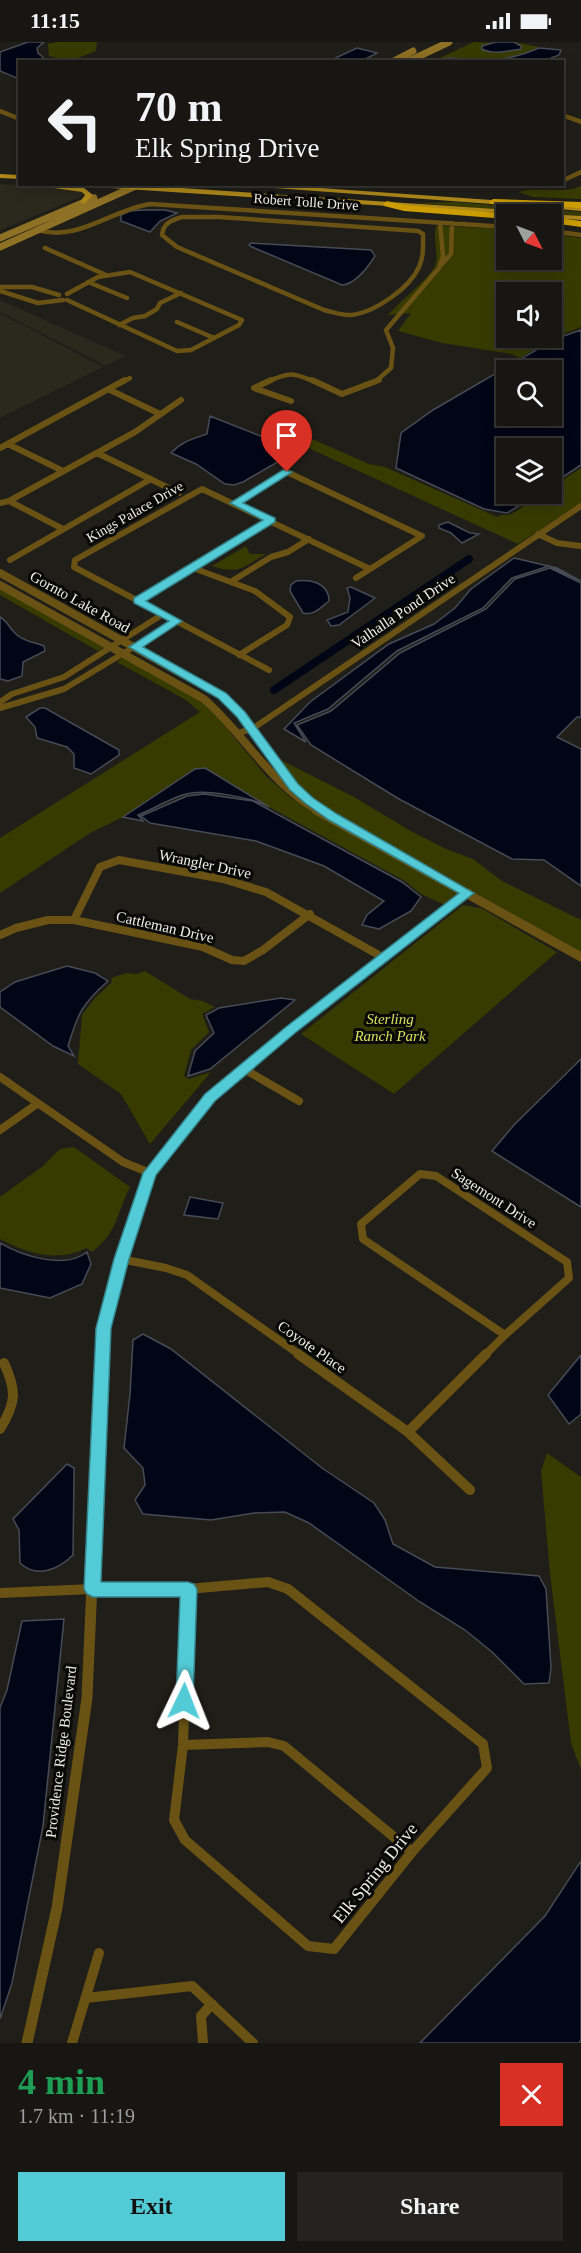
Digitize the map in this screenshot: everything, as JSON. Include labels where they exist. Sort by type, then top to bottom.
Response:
[{"type":"highway","points":[[493,202],[581,207]]},
{"type":"highway","points":[[387,204],[404,208],[496,215]]},
{"type":"highway","points":[[562,221],[581,224]]},
{"type":"main road","points":[[394,60],[433,42]]},
{"type":"main road","points":[[410,60],[449,42]]},
{"type":"main road","points":[[0,176],[18,178]]},
{"type":"main road","points":[[47,186],[84,190],[89,195],[84,202]]},
{"type":"main road","points":[[0,238],[122,186],[416,201],[459,200]]},
{"type":"main road","points":[[0,247],[138,186],[496,211]]},
{"type":"main road","points":[[250,186],[493,202]]},
{"type":"main road","points":[[291,186],[350,193]]},
{"type":"main road","points":[[562,217],[581,218]]},
{"type":"street","points":[[0,111],[18,118]]},
{"type":"street","points":[[564,116],[581,122]]},
{"type":"street","points":[[564,180],[581,172]]},
{"type":"street","name":"Robert Tolle Drive","points":[[38,230],[52,235],[64,235],[121,209],[140,204],[496,226]]},
{"type":"street","points":[[190,217],[192,207]]},
{"type":"street","points":[[190,217],[418,231],[423,234],[423,259],[417,272],[387,299],[352,315],[339,314],[324,310],[177,247],[162,235],[162,228],[166,223],[190,217]]},
{"type":"street","points":[[440,223],[443,253],[441,264]]},
{"type":"street","points":[[291,400],[254,388],[276,376],[287,373],[297,374],[342,394],[378,381],[391,368],[393,348],[386,330],[450,254],[452,224]]},
{"type":"street","points":[[562,232],[581,235]]},
{"type":"street","points":[[45,248],[106,275]]},
{"type":"street","points":[[0,289],[32,287],[64,297],[177,351],[191,350],[239,325],[242,320],[130,272],[106,275],[88,282],[64,297],[45,304],[33,304],[0,289]]},
{"type":"street","points":[[88,282],[127,298]]},
{"type":"street","points":[[119,325],[133,318],[145,316],[157,309],[160,303],[181,293]]},
{"type":"street","points":[[177,322],[214,338]]},
{"type":"street","points":[[0,448],[130,378]]},
{"type":"street","points":[[110,390],[160,414]]},
{"type":"street","points":[[0,503],[9,501],[135,432],[181,400]]},
{"type":"street","points":[[8,444],[63,471]]},
{"type":"street","points":[[97,453],[178,493]]},
{"type":"street","points":[[235,503],[287,472],[422,536],[356,578]]},
{"type":"street","points":[[10,560],[151,479]]},
{"type":"street","name":"Kings Palace Drive","points":[[268,670],[74,567],[75,560],[197,490],[207,489],[370,569]]},
{"type":"street","points":[[9,501],[63,530]]},
{"type":"street","name":"Valhalla Pond Drive","points":[[238,733],[252,729],[581,506]]},
{"type":"street","points":[[138,601],[271,520]]},
{"type":"street","points":[[538,534],[557,543],[581,546]]},
{"type":"street","points":[[232,581],[271,557],[288,552],[309,539]]},
{"type":"street","points":[[193,568],[255,591],[290,617],[286,624],[239,655]]},
{"type":"street","name":"Gornto Lake Road","points":[[0,573],[222,696],[235,707],[294,787],[333,817]]},
{"type":"street","name":"Gornto Lake Road","points":[[0,585],[204,699],[220,712],[281,786],[311,807],[333,817],[581,957]]},
{"type":"street","points":[[0,702],[23,690],[64,676],[164,614]]},
{"type":"street","points":[[0,708],[64,689],[177,621]]},
{"type":"street","points":[[23,690],[30,698]]},
{"type":"street","name":"Wrangler Drive","points":[[74,920],[100,867],[119,860],[223,879],[266,892],[310,914],[384,958]]},
{"type":"street","name":"Providence Ridge Boulevard","points":[[27,2043],[57,1908],[87,1698],[104,1328],[121,1259],[150,1173],[210,1097],[468,893]]},
{"type":"street","name":"Cattleman Drive","points":[[0,935],[16,928],[48,920],[74,920],[203,947],[232,960],[244,961],[263,950],[310,914]]},
{"type":"street","points":[[244,1069],[298,1101]]},
{"type":"street","points":[[0,1077],[123,1162],[150,1173]]},
{"type":"street","points":[[0,1130],[37,1104]]},
{"type":"street","name":"Sagemont Drive","points":[[408,1432],[505,1335],[569,1278],[567,1262],[436,1176],[420,1174],[360,1224],[363,1239],[505,1335]]},
{"type":"street","name":"Coyote Place","points":[[121,1259],[166,1268],[187,1275],[408,1432],[470,1490]]},
{"type":"street","points":[[0,1429],[13,1409],[15,1385],[4,1364]]},
{"type":"street","name":"Elk Spring Drive","points":[[0,1593],[93,1589],[188,1589],[268,1582],[288,1589],[483,1744],[487,1768],[412,1852],[334,1949],[308,1946],[185,1840],[174,1820],[183,1745],[188,1589]]},
{"type":"street","points":[[183,1745],[268,1742],[285,1746],[412,1852]]},
{"type":"street","points":[[72,2043],[99,1953]]},
{"type":"street","points":[[86,1998],[192,1986],[253,2043]]},
{"type":"street","points":[[203,2043],[201,2016],[212,2004]]},
{"type":"shaded area","points":[[0,184],[82,191],[83,196],[0,230]]},
{"type":"shaded area","points":[[0,300],[126,356],[106,366],[0,312]]},
{"type":"shaded area","points":[[0,314],[25,326],[103,367],[0,418]]},
{"type":"green space","points":[[97,42],[96,51],[73,60],[49,56],[48,44]]},
{"type":"green space","points":[[474,42],[520,44],[514,42],[539,47],[520,56],[509,58],[435,60]]},
{"type":"green space","points":[[581,186],[581,199],[533,197],[518,192],[566,190]]},
{"type":"green space","points":[[455,202],[496,205],[496,209],[415,203]]},
{"type":"green space","points":[[562,210],[581,212],[581,216],[562,215]]},
{"type":"green space","points":[[436,226],[496,229],[496,270],[562,270],[562,235],[581,238],[581,327],[562,334],[562,282],[496,282],[496,348],[536,348],[520,358],[511,354],[442,343],[398,331],[411,313],[388,315],[423,282],[434,268]]},
{"type":"green space","points":[[303,435],[369,464],[385,467],[497,517],[511,514],[527,504],[562,504],[562,480],[581,468],[581,503],[518,544],[304,446]]},
{"type":"green space","points":[[246,546],[250,554],[266,554],[235,570],[212,566]]},
{"type":"green space","points":[[0,589],[105,647],[98,651],[0,595]]},
{"type":"green space","points":[[124,657],[188,692],[211,709],[266,776],[291,798],[461,893],[445,905],[421,894],[405,881],[269,807],[205,768],[195,769],[123,817],[90,833],[0,893],[0,838],[200,712],[186,700],[117,662]]},
{"type":"green space","points":[[281,760],[354,797],[409,830],[446,849],[473,859],[502,881],[581,920],[581,953],[336,815],[302,790]]},
{"type":"green space","name":"Sterling Ranch Park","points":[[463,905],[481,908],[557,952],[394,1094],[301,1034]]},
{"type":"green space","points":[[145,971],[190,999],[203,1001],[215,1007],[202,1014],[209,1032],[191,1050],[184,1076],[189,1079],[211,1072],[150,1144],[121,1094],[78,1064],[82,1015],[95,998],[112,982],[111,978],[126,973],[137,974]]},
{"type":"green space","points":[[74,1147],[130,1187],[116,1223],[101,1245],[92,1252],[86,1248],[65,1255],[54,1255],[32,1252],[0,1239],[0,1197],[43,1166],[60,1149]]},
{"type":"green space","points":[[547,1453],[581,1477],[581,1770],[571,1743],[550,1574],[541,1471]]},
{"type":"water","points":[[28,42],[44,42],[37,48],[38,53],[46,60],[18,60],[18,79],[0,71],[0,52]]},
{"type":"water","points":[[496,42],[514,42],[521,46],[521,49],[496,52],[482,49],[482,46]]},
{"type":"water","points":[[357,48],[377,53],[364,60],[331,60]]},
{"type":"water","points":[[539,48],[561,50],[559,55],[550,60],[495,60],[524,54]]},
{"type":"water","points":[[452,58],[470,60],[438,60]]},
{"type":"water","points":[[165,210],[177,213],[160,221],[150,232],[121,221],[121,215],[130,211]]},
{"type":"water","points":[[251,243],[371,250],[375,256],[357,278],[342,285],[252,247],[249,245]]},
{"type":"water","points":[[581,330],[581,465],[562,477],[562,438],[496,438],[496,504],[522,504],[507,513],[484,509],[396,468],[401,433],[433,410],[496,373],[496,426],[562,426],[562,360],[519,360],[540,348],[562,348],[562,337]]},
{"type":"water","points":[[210,416],[288,447],[291,452],[288,456],[243,482],[234,485],[225,484],[196,464],[171,453],[183,443],[207,434]]},
{"type":"water","points":[[448,522],[470,533],[479,534],[462,543],[451,533],[439,528],[439,525]]},
{"type":"water","points":[[514,558],[549,566],[512,578],[483,608],[397,651],[328,709],[294,723],[306,742],[284,729],[310,702],[389,644],[434,624],[455,608],[471,589]]},
{"type":"water","points":[[550,568],[581,583],[581,717],[577,717],[557,737],[581,749],[581,886],[544,860],[512,859],[399,799],[311,745],[297,725],[331,711],[400,653],[486,609],[515,579]]},
{"type":"water","points":[[296,581],[313,582],[323,586],[329,601],[314,612],[303,613],[290,591],[291,585]]},
{"type":"water","points":[[351,587],[375,598],[339,625],[331,626],[327,620],[348,612],[350,598],[347,588]]},
{"type":"water","points":[[0,617],[17,635],[44,646],[45,651],[23,662],[22,676],[8,681],[0,679]]},
{"type":"water","points":[[40,708],[45,708],[119,750],[119,755],[91,774],[74,768],[74,754],[67,747],[37,738],[35,727],[26,717]]},
{"type":"water","points":[[205,768],[269,807],[240,797],[216,793],[194,793],[174,798],[138,815],[143,821],[123,817],[195,769]]},
{"type":"water","points":[[204,794],[253,801],[402,882],[421,897],[411,911],[379,929],[362,925],[367,915],[384,901],[324,866],[256,841],[150,823],[141,816],[187,796]]},
{"type":"water","points":[[67,966],[95,973],[108,981],[92,996],[78,1017],[68,1046],[74,1056],[53,1046],[0,1007],[0,992],[15,982]]},
{"type":"water","points":[[281,998],[295,1000],[210,1069],[188,1076],[195,1051],[214,1033],[206,1015],[219,1008]]},
{"type":"water","points":[[581,1059],[581,1207],[492,1151],[514,1125]]},
{"type":"water","points":[[190,1197],[223,1203],[218,1219],[184,1215]]},
{"type":"water","points":[[0,1243],[44,1259],[67,1260],[87,1252],[91,1264],[82,1284],[50,1298],[0,1288]]},
{"type":"water","points":[[143,1334],[171,1349],[322,1468],[374,1503],[385,1520],[393,1544],[435,1567],[539,1576],[546,1589],[551,1668],[549,1683],[524,1684],[492,1652],[465,1630],[420,1602],[309,1523],[285,1512],[254,1513],[211,1520],[143,1514],[135,1500],[145,1485],[143,1468],[124,1448],[133,1340]]},
{"type":"water","points":[[581,1355],[581,1414],[569,1424],[548,1395]]},
{"type":"water","points":[[67,1464],[74,1468],[73,1555],[55,1568],[48,1570],[27,1568],[20,1563],[19,1530],[13,1519]]},
{"type":"water","points":[[64,1619],[43,1826],[12,1983],[0,2019],[0,1708],[7,1690],[22,1621]]},
{"type":"water","points":[[581,1861],[581,2040],[579,2043],[420,2043],[545,1916]]},
{"type":"waterway","points":[[274,690],[469,559]]},
{"type":"route","points":[[184,1701],[188,1589],[93,1589],[104,1328],[121,1259],[150,1173],[210,1097],[291,1030],[468,893],[333,817],[309,801],[294,787],[275,758],[235,707],[208,687],[135,647],[177,621],[138,601],[271,520],[235,503],[287,472]]}]
